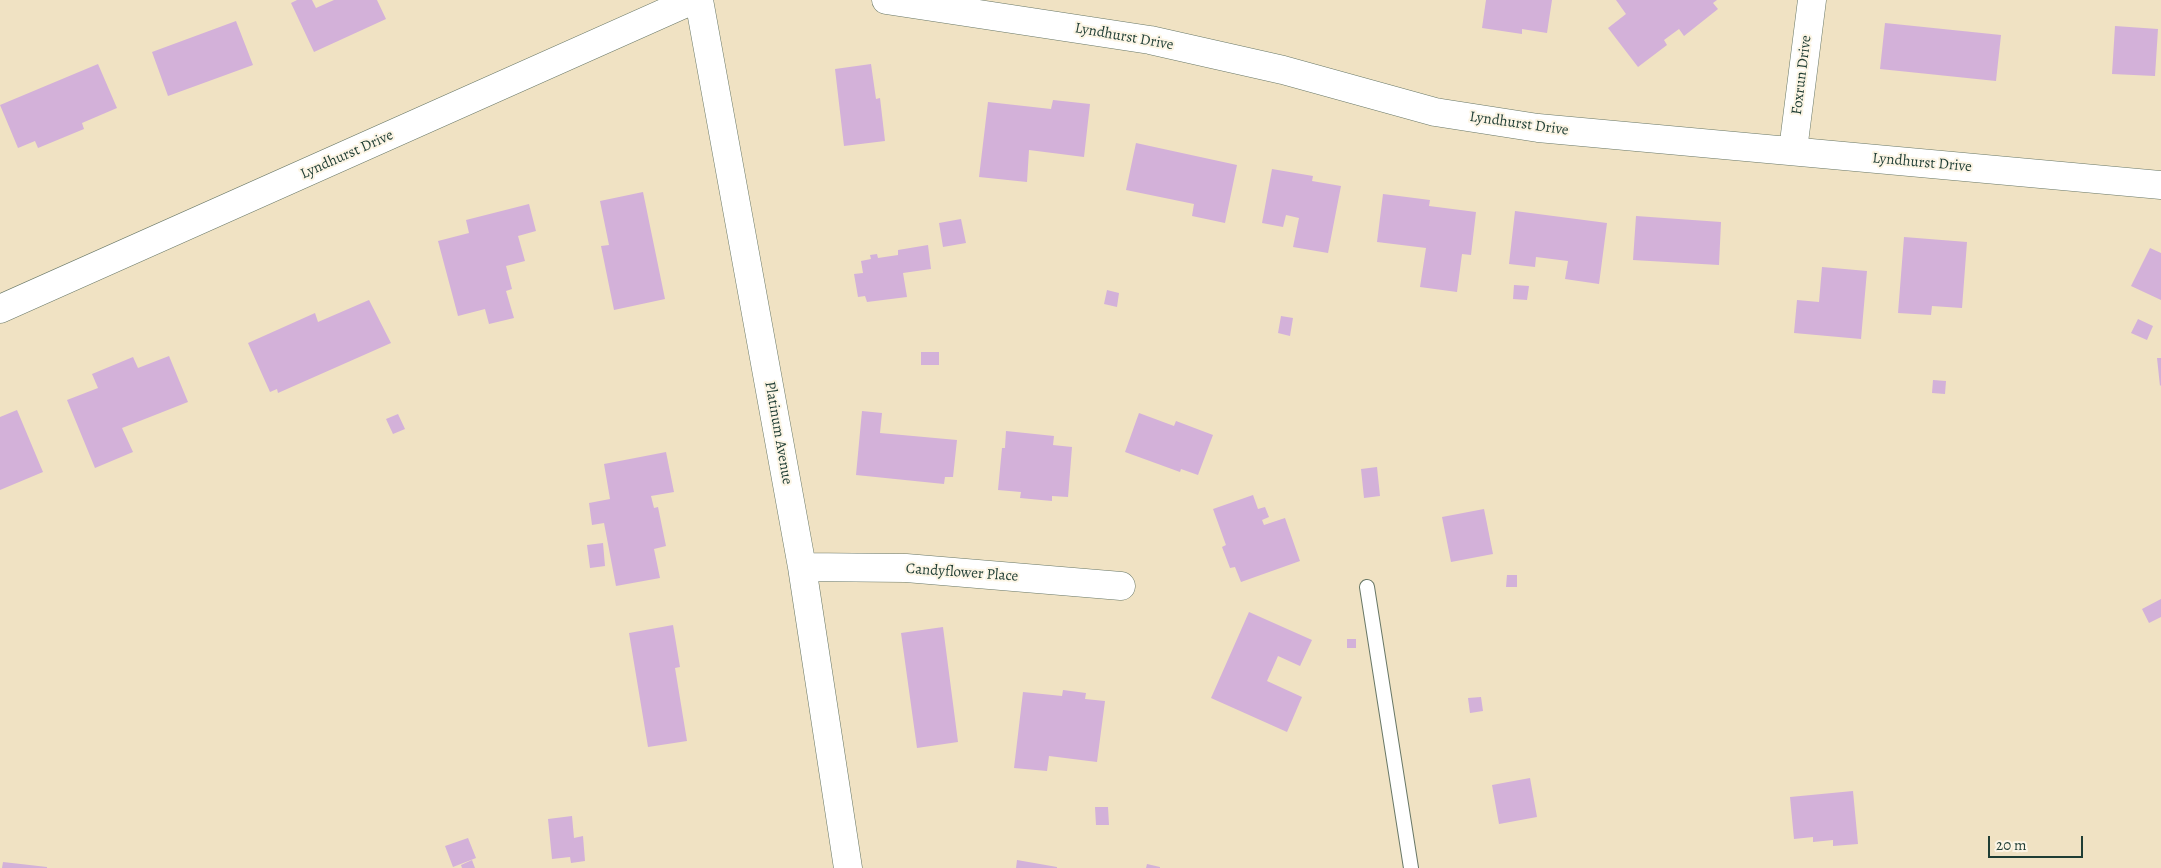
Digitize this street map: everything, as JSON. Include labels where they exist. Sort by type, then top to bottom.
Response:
[{"type":"street","name":"Lyndhurst Drive","points":[[0,309],[693,0]]},
{"type":"street","name":"Platinum Avenue","points":[[699,0],[802,567],[848,868]]},
{"type":"street","name":"Lyndhurst Drive","points":[[886,0],[1150,40],[1284,70],[1435,112],[1538,128],[2161,185]]},
{"type":"street","name":"Foxrun Drive","points":[[1793,150],[1812,0]]},
{"type":"street","name":"Candyflower Place","points":[[802,567],[906,568],[1121,586]]},
{"type":"lane","points":[[1367,586],[1411,868]]},
{"type":"building","points":[[297,0],[312,0],[316,8],[334,0],[377,0],[386,19],[314,52],[291,3]]},
{"type":"building","points":[[1486,0],[1552,0],[1547,33],[1522,29],[1522,34],[1482,28]]},
{"type":"building","points":[[1616,0],[1717,0],[1713,3],[1718,9],[1684,36],[1679,29],[1664,40],[1667,45],[1638,67],[1608,28],[1626,14]]},
{"type":"building","points":[[236,21],[253,65],[168,96],[152,52]]},
{"type":"building","points":[[1885,23],[2001,35],[1996,81],[1880,69]]},
{"type":"building","points":[[2115,26],[2158,29],[2155,76],[2112,74]]},
{"type":"building","points":[[98,64],[117,108],[82,123],[84,129],[38,148],[35,141],[18,148],[0,105]]},
{"type":"building","points":[[871,64],[876,99],[880,98],[885,141],[844,146],[835,69]]},
{"type":"building","points":[[1053,100],[1090,104],[1084,157],[1029,150],[1027,182],[979,177],[988,102],[1051,109]]},
{"type":"building","points":[[1136,143],[1237,165],[1225,223],[1192,216],[1194,204],[1126,190]]},
{"type":"building","points":[[1272,169],[1313,176],[1312,181],[1341,186],[1328,253],[1293,247],[1299,218],[1286,215],[1283,227],[1262,223]]},
{"type":"building","points":[[643,192],[665,299],[614,310],[601,246],[609,245],[600,201]]},
{"type":"building","points":[[1383,194],[1430,200],[1429,206],[1476,212],[1471,255],[1462,254],[1457,292],[1420,287],[1426,248],[1377,242]]},
{"type":"building","points":[[529,204],[536,231],[518,236],[525,261],[506,266],[512,289],[506,291],[514,318],[489,324],[485,309],[458,316],[438,241],[469,233],[466,220]]},
{"type":"building","points":[[1515,211],[1607,223],[1599,284],[1565,279],[1568,261],[1536,257],[1535,267],[1509,264]]},
{"type":"building","points":[[1636,216],[1721,222],[1719,265],[1633,260]]},
{"type":"building","points":[[961,219],[966,243],[943,247],[939,223]]},
{"type":"building","points":[[1904,237],[1967,242],[1962,308],[1932,306],[1931,315],[1898,313]]},
{"type":"building","points":[[928,245],[931,269],[903,273],[907,297],[867,302],[865,296],[858,297],[854,274],[863,273],[861,261],[871,259],[870,255],[877,254],[878,258],[898,255],[898,250]]},
{"type":"building","points":[[2150,248],[2161,253],[2161,300],[2131,286]]},
{"type":"building","points":[[1822,267],[1867,271],[1861,339],[1794,333],[1797,300],[1819,302]]},
{"type":"building","points":[[1514,285],[1529,286],[1527,300],[1513,299]]},
{"type":"building","points":[[1107,290],[1119,293],[1117,307],[1104,304]]},
{"type":"building","points":[[369,300],[391,343],[278,393],[277,389],[270,392],[248,343],[315,313],[318,322]]},
{"type":"building","points":[[1281,316],[1293,318],[1290,336],[1278,333]]},
{"type":"building","points":[[2138,319],[2153,326],[2147,340],[2131,333]]},
{"type":"building","points":[[921,352],[939,352],[939,365],[921,365]]},
{"type":"building","points":[[169,356],[188,402],[122,428],[133,452],[95,468],[67,400],[98,388],[92,374],[133,357],[138,368]]},
{"type":"building","points":[[2157,358],[2161,358],[2160,386]]},
{"type":"building","points":[[1933,380],[1946,381],[1945,394],[1932,393]]},
{"type":"building","points":[[17,410],[43,472],[0,490],[0,417]]},
{"type":"building","points":[[862,411],[882,413],[880,433],[957,440],[953,477],[945,477],[944,484],[856,475]]},
{"type":"building","points":[[1139,413],[1174,426],[1176,421],[1213,435],[1198,475],[1181,469],[1180,472],[1125,452]]},
{"type":"building","points":[[398,414],[405,429],[393,434],[386,419]]},
{"type":"building","points":[[1006,431],[1054,436],[1053,445],[1072,447],[1068,497],[1052,496],[1052,501],[1020,498],[1021,492],[998,490],[1002,448],[1005,448]]},
{"type":"building","points":[[666,452],[674,492],[651,496],[654,508],[658,507],[666,546],[654,549],[660,578],[616,586],[604,523],[592,525],[589,503],[610,499],[604,464]]},
{"type":"building","points":[[1377,467],[1380,496],[1364,498],[1361,469]]},
{"type":"building","points":[[1253,495],[1258,509],[1265,507],[1269,517],[1262,520],[1264,525],[1285,518],[1300,561],[1241,582],[1235,567],[1230,568],[1222,547],[1226,545],[1213,509]]},
{"type":"building","points":[[1484,509],[1493,554],[1451,562],[1442,517]]},
{"type":"building","points":[[603,543],[605,566],[590,568],[587,545]]},
{"type":"building","points":[[1507,575],[1517,575],[1517,587],[1506,587]]},
{"type":"building","points":[[2161,599],[2161,617],[2149,623],[2142,609]]},
{"type":"building","points":[[1249,612],[1312,640],[1300,666],[1278,656],[1267,681],[1302,697],[1287,732],[1211,698]]},
{"type":"building","points":[[673,625],[680,667],[675,668],[687,741],[648,747],[629,633]]},
{"type":"building","points":[[943,627],[958,742],[917,748],[901,633]]},
{"type":"building","points":[[1347,639],[1356,639],[1356,648],[1347,648]]},
{"type":"building","points":[[1063,690],[1086,693],[1085,699],[1105,701],[1097,762],[1049,756],[1047,771],[1014,768],[1023,692],[1062,696]]},
{"type":"building","points":[[1481,697],[1483,711],[1470,713],[1468,698]]},
{"type":"building","points":[[1530,778],[1537,817],[1499,824],[1492,785]]},
{"type":"building","points":[[1853,791],[1858,844],[1833,846],[1833,840],[1813,842],[1813,837],[1794,839],[1790,797]]},
{"type":"building","points":[[1095,807],[1108,807],[1109,825],[1096,825]]},
{"type":"building","points":[[572,816],[574,838],[583,836],[585,861],[571,863],[570,857],[552,859],[548,819]]},
{"type":"building","points":[[468,838],[476,858],[453,867],[445,846]]},
{"type":"building","points":[[472,860],[475,868],[462,868],[461,865]]},
{"type":"building","points":[[1017,860],[1057,867],[1057,868],[1016,868]]},
{"type":"building","points":[[3,862],[47,867],[47,868],[2,868]]},
{"type":"building","points":[[1147,864],[1160,867],[1160,868],[1146,868]]}]
